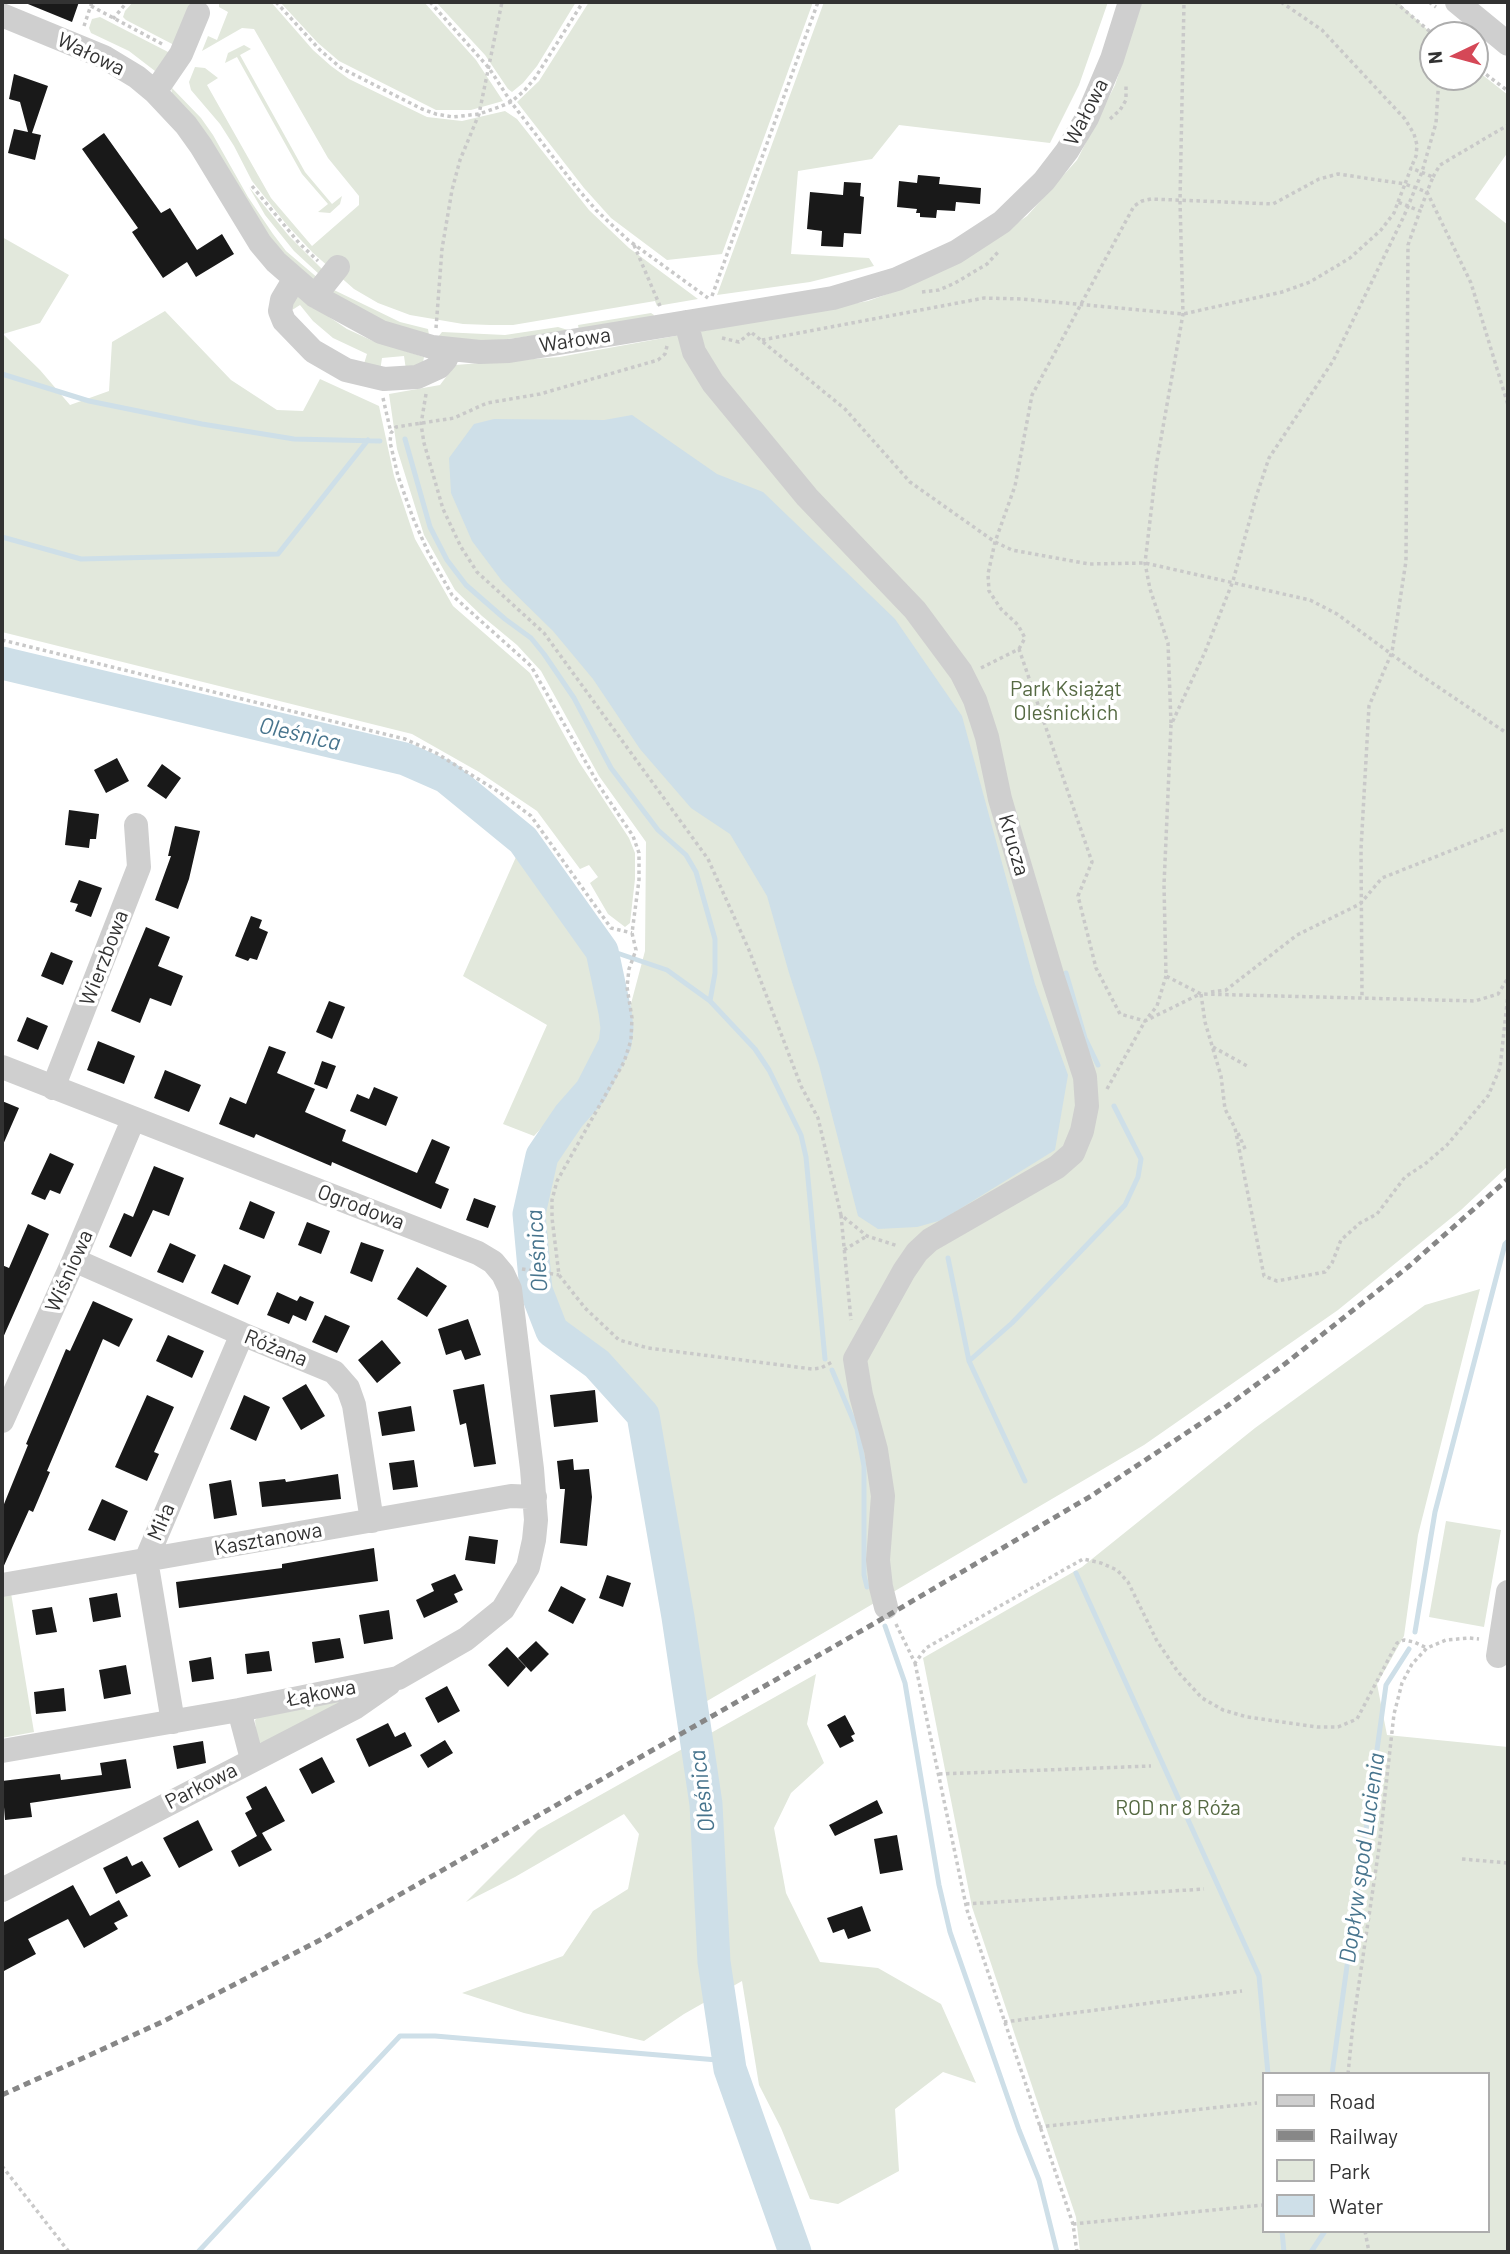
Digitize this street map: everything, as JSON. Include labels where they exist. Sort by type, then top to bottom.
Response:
[{"type":"street","name":"Wałowa","points":[[2,15],[104,57],[137,77],[155,92],[186,125],[201,146],[260,243],[294,280],[315,296],[381,332],[437,337],[509,351],[833,298],[897,279],[956,252],[1002,222],[1044,181],[1067,151],[1087,118],[1112,59],[1130,2]]},
{"type":"street","points":[[1457,2],[1508,44]]},
{"type":"street","points":[[155,92],[181,54],[198,13]]},
{"type":"street","points":[[315,296],[335,270]]},
{"type":"street","points":[[294,280],[282,300],[280,311],[284,321],[313,351],[346,370],[384,379],[417,377],[429,373],[446,359],[437,337]]},
{"type":"street","name":"Krucza","points":[[684,323],[713,383],[807,497],[915,610],[961,672],[975,700],[987,737],[1000,799],[1085,1077],[1087,1106],[1073,1153],[1057,1167],[930,1240],[917,1252],[845,1360]]},
{"type":"street","name":"Wierzbowa","points":[[53,1088],[139,867],[136,825]]},
{"type":"street","name":"Ogrodowa","points":[[2,1067],[478,1252],[493,1262],[510,1289],[535,1497]]},
{"type":"street","name":"Wiśniowa","points":[[2,1421],[133,1120]]},
{"type":"street","name":"Różana","points":[[74,1260],[334,1372],[348,1388],[354,1405],[372,1521]]},
{"type":"street","name":"Miła","points":[[173,1722],[146,1560],[242,1334]]},
{"type":"street","points":[[845,1360],[859,1383],[876,1450],[883,1496],[878,1560],[881,1587],[890,1613]]},
{"type":"street","name":"Kasztanowa","points":[[2,1585],[511,1496],[535,1497]]},
{"type":"street","name":"Łąkowa","points":[[2,1751],[239,1710],[398,1678],[466,1639],[503,1609],[528,1567],[534,1540],[535,1497]]},
{"type":"street","points":[[1498,1646],[1508,1592]]},
{"type":"street","name":"Parkowa","points":[[2,1890],[356,1707],[398,1678]]},
{"type":"street","points":[[239,1710],[252,1759]]},
{"type":"path","points":[[113,19],[127,2]]},
{"type":"path","points":[[276,2],[320,50],[354,75],[436,114],[453,117],[479,114],[511,102],[524,91],[535,78],[580,3]]},
{"type":"path","points":[[430,2],[489,68],[511,102],[596,210],[634,243],[711,300]]},
{"type":"path","points":[[437,337],[442,250],[452,190],[460,160],[479,114],[502,2]]},
{"type":"path","points":[[391,433],[396,427],[454,418],[487,403],[540,394],[658,360],[666,354],[667,345],[684,323],[711,300],[818,2]]},
{"type":"path","points":[[1106,1093],[1145,1020],[1157,1006],[1166,976],[1164,885],[1171,725],[1168,643],[1150,589],[1145,563],[1157,461],[1183,314],[1180,201],[1184,2]]},
{"type":"path","points":[[762,340],[984,298],[1183,314],[1282,292],[1320,276],[1350,258],[1381,230],[1394,213],[1416,156],[1417,145],[1405,119],[1321,30],[1281,2]]},
{"type":"path","points":[[1395,2],[1419,22]]},
{"type":"path","points":[[82,31],[91,4],[113,19],[181,54]]},
{"type":"path","points":[[1489,77],[1508,91]]},
{"type":"path","points":[[1171,725],[1205,652],[1233,581],[1269,458],[1334,361],[1416,188],[1436,123],[1438,91]]},
{"type":"path","points":[[1362,997],[1360,904],[1369,706],[1392,652],[1405,561],[1409,245],[1427,192],[1440,166],[1508,125]]},
{"type":"path","points":[[1411,169],[1433,177]]},
{"type":"path","points":[[961,672],[977,670],[1019,649],[1025,638],[1018,625],[1001,609],[989,591],[988,574],[995,542],[1015,486],[1032,395],[1134,206],[1142,201],[1151,199],[1273,204],[1319,179],[1338,174],[1405,184],[1427,192],[1471,283],[1508,405]]},
{"type":"path","points":[[249,183],[299,243],[335,270]]},
{"type":"path","points":[[1398,202],[1420,211]]},
{"type":"path","points":[[634,243],[661,309],[684,323]]},
{"type":"path","points":[[751,332],[845,408],[909,482],[995,542],[1012,550],[1089,564],[1145,563],[1310,600],[1337,614],[1413,670],[1508,734]]},
{"type":"path","points":[[384,379],[383,397],[398,475],[428,552],[452,595],[531,666],[600,787],[633,836],[639,853],[639,880],[632,933],[636,950],[629,969],[627,987],[632,1018],[631,1040],[624,1062],[557,1181],[552,1200],[559,1275],[585,1308],[619,1340],[693,1355],[812,1369],[845,1360],[841,1214],[818,1118],[802,1086],[749,950],[708,859],[544,634],[477,572],[461,547],[443,509],[424,443],[421,424],[429,373]]},
{"type":"path","points":[[2,640],[405,739],[436,753],[499,792],[531,816],[611,928],[632,933]]},
{"type":"path","points":[[1019,649],[1092,862],[1078,896],[1096,968],[1120,1014],[1145,1020],[1201,994],[1226,990],[1297,935],[1360,904],[1382,878],[1508,828]]},
{"type":"path","points":[[1166,976],[1201,994],[1475,1001],[1498,993],[1508,978]]},
{"type":"path","points":[[1201,994],[1221,1076],[1225,1109],[1246,1151]]},
{"type":"path","points":[[1235,1128],[1264,1276],[1277,1281],[1325,1272],[1332,1264],[1340,1240],[1360,1223],[1377,1214],[1405,1177],[1447,1145],[1488,1096],[1500,1068],[1508,994]]},
{"type":"path","points":[[1213,1048],[1249,1067]]},
{"type":"path","points":[[841,1214],[867,1236],[917,1252]]},
{"type":"path","points":[[844,1250],[867,1236]]},
{"type":"path","points":[[520,1268],[559,1275]]},
{"type":"path","points":[[915,1663],[926,1648],[1083,1559],[1116,1570],[1128,1583],[1157,1640],[1178,1672],[1202,1698],[1223,1710],[1247,1717],[1317,1727],[1338,1727],[1357,1719],[1397,1643],[1404,1640],[1427,1648]]},
{"type":"path","points":[[890,1613],[915,1663],[966,1904],[1073,2224],[1077,2252]]},
{"type":"path","points":[[1348,2072],[1395,1714],[1402,1682],[1412,1664],[1427,1648],[1446,1640],[1469,1637],[1498,1646]]},
{"type":"path","points":[[939,1774],[1151,1766]]},
{"type":"path","points":[[1462,1859],[1508,1863]]},
{"type":"path","points":[[966,1904],[1204,1889]]},
{"type":"path","points":[[1004,2022],[1242,1991]]},
{"type":"path","points":[[1040,2127],[1257,2103]]},
{"type":"path","points":[[2,2166],[69,2252]]},
{"type":"path","points":[[1073,2224],[1262,2205]]},
{"type":"path","points":[[1365,2233],[1370,2252]]},
{"type":"green space","points":[[133,2],[197,2],[176,46],[123,17]]},
{"type":"green space","points":[[219,2],[271,2],[313,50],[331,66],[349,79],[427,117],[462,121],[505,111],[517,119],[589,210],[629,248],[698,299],[657,306],[655,301],[513,325],[490,325],[463,324],[410,315],[378,303],[354,289],[313,253],[287,225],[252,181],[220,124],[191,90],[189,82],[195,67],[205,68],[218,78],[207,85],[271,198],[312,246],[359,205],[359,196],[328,158],[254,29],[242,28],[202,51],[208,36],[217,40],[228,12],[219,7]]},
{"type":"green space","points":[[280,2],[424,2],[476,60],[503,101],[471,110],[436,110],[339,61],[318,43]]},
{"type":"green space","points":[[436,2],[576,2],[537,66],[512,92],[485,55]]},
{"type":"green space","points":[[589,2],[813,2],[722,254],[667,260],[611,218],[517,102],[539,81]]},
{"type":"green space","points":[[824,2],[1108,2],[1079,85],[1050,143],[899,125],[872,159],[798,171],[791,254],[869,258],[874,266],[810,282],[717,295]]},
{"type":"green space","name":"Park Książąt Oleśnickich","points":[[1142,2],[1398,2],[1419,22],[1419,91],[1489,91],[1489,80],[1508,95],[1508,152],[1475,199],[1508,225],[1508,1166],[1461,1210],[1338,1310],[1144,1445],[702,1704],[650,1407],[556,1318],[539,1246],[541,1189],[556,1152],[589,1101],[620,1045],[645,951],[646,842],[599,776],[541,671],[517,645],[455,590],[424,535],[397,449],[389,394],[440,385],[455,365],[559,357],[868,301],[896,291],[963,261],[1027,216],[1077,160],[1115,85]]},
{"type":"green space","points":[[100,17],[172,54],[155,71],[129,51],[91,33],[89,28],[92,19]]},
{"type":"green space","points":[[244,45],[251,49],[240,55],[305,172],[332,204],[342,196],[340,204],[330,213],[318,212],[328,204],[302,174],[237,57],[225,63],[228,53]]},
{"type":"green space","points":[[171,87],[201,118],[273,234],[286,251],[319,279],[316,283],[299,270],[268,236],[172,94]]},
{"type":"green space","points":[[249,187],[289,236],[325,272],[320,275],[294,251],[265,215]]},
{"type":"green space","points":[[2,237],[69,275],[40,323],[3,334],[40,370],[70,405],[109,391],[112,342],[165,311],[231,380],[277,410],[303,411],[320,379],[379,406],[394,476],[415,539],[453,606],[530,673],[579,762],[629,838],[635,853],[630,923],[625,927],[608,914],[590,883],[598,877],[589,865],[580,869],[537,811],[479,772],[412,734],[2,632]]},
{"type":"green space","points":[[334,290],[400,322],[428,329],[429,335],[384,322],[331,294]]},
{"type":"green space","points":[[295,294],[347,329],[373,341],[424,357],[422,368],[406,370],[404,356],[382,358],[380,371],[363,367],[367,354],[333,338],[313,321],[300,305],[289,312]]},
{"type":"green space","points":[[651,313],[653,317],[579,330],[578,325]]},
{"type":"green space","points":[[558,327],[571,331],[484,342],[438,337],[442,332],[505,335]]},
{"type":"green space","points":[[516,857],[580,940],[597,970],[606,1023],[604,1039],[576,1091],[534,1136],[503,1124],[547,1025],[463,976]]},
{"type":"green space","name":"ROD nr 8 Róża","points":[[1480,1289],[1418,1535],[1404,1636],[1377,1684],[1387,1735],[1508,1747],[1508,2252],[1080,2252],[1076,2217],[972,1907],[923,1658],[1082,1567],[1255,1428],[1425,1305]]},
{"type":"green space","points":[[1446,1521],[1501,1530],[1484,1627],[1429,1617]]},
{"type":"green space","points":[[11,1593],[34,1732],[2,1738],[2,1594]]},
{"type":"green space","points":[[816,1674],[807,1724],[824,1763],[791,1793],[774,1828],[786,1893],[820,1962],[878,1968],[941,2004],[976,2083],[943,2072],[895,2109],[899,2171],[838,2204],[810,2199],[781,2128],[759,2085],[742,1981],[684,2014],[644,2041],[524,2013],[462,1993],[563,1956],[593,1911],[628,1889],[639,1834],[624,1814],[466,1902],[538,1830]]},
{"type":"green space","points":[[351,1697],[262,1744],[257,1740],[255,1720],[261,1714]]},
{"type":"water","points":[[632,415],[717,474],[763,492],[895,619],[962,716],[1035,984],[1068,1075],[1055,1150],[942,1220],[917,1227],[878,1229],[858,1216],[819,1065],[767,896],[730,834],[691,808],[640,749],[593,679],[553,631],[502,581],[472,541],[451,493],[449,458],[474,424],[494,419],[604,420]]},
{"type":"building","points":[[23,2],[79,2],[72,22]]},
{"type":"building","points":[[14,74],[48,86],[32,133],[41,135],[35,160],[8,153],[14,129],[28,132],[20,102],[9,99]]},
{"type":"building","points":[[104,133],[161,213],[170,208],[197,250],[222,234],[234,254],[196,277],[187,262],[163,278],[132,232],[138,228],[82,149]]},
{"type":"building","points":[[918,175],[940,177],[939,184],[981,188],[980,204],[956,202],[955,211],[937,210],[936,218],[920,217],[920,213],[916,213],[917,209],[897,207],[899,181],[917,183]]},
{"type":"building","points":[[844,182],[861,183],[860,196],[864,197],[861,234],[844,233],[843,247],[821,246],[822,231],[807,229],[810,192],[843,195]]},
{"type":"building","points":[[117,758],[129,781],[106,793],[94,770]]},
{"type":"building","points":[[162,764],[181,778],[166,799],[147,786]]},
{"type":"building","points":[[69,810],[99,814],[96,839],[90,839],[89,848],[65,845]]},
{"type":"building","points":[[175,826],[200,831],[189,879],[178,909],[155,900],[171,856],[168,856]]},
{"type":"building","points":[[79,880],[102,888],[91,917],[75,911],[78,904],[70,902]]},
{"type":"building","points":[[251,916],[262,920],[259,928],[268,932],[257,960],[250,958],[248,961],[235,956]]},
{"type":"building","points":[[146,927],[170,937],[158,966],[183,976],[171,1006],[150,998],[140,1023],[111,1011]]},
{"type":"building","points":[[51,952],[73,961],[63,985],[41,976]]},
{"type":"building","points":[[329,1001],[345,1007],[332,1039],[316,1032]]},
{"type":"building","points":[[27,1017],[48,1026],[38,1050],[17,1041]]},
{"type":"building","points":[[98,1041],[135,1056],[124,1084],[87,1070]]},
{"type":"building","points":[[269,1046],[286,1052],[277,1073],[315,1089],[305,1112],[346,1130],[342,1141],[417,1173],[432,1139],[450,1147],[435,1183],[449,1189],[441,1209],[332,1162],[331,1166],[256,1134],[254,1138],[219,1124],[230,1097],[246,1104]]},
{"type":"building","points":[[322,1061],[336,1066],[327,1089],[314,1084]]},
{"type":"building","points":[[165,1070],[201,1085],[189,1112],[154,1098]]},
{"type":"building","points":[[374,1087],[398,1097],[386,1126],[350,1111],[357,1094],[369,1099]]},
{"type":"building","points":[[2,1101],[19,1108],[2,1147]]},
{"type":"building","points":[[50,1153],[74,1164],[60,1194],[50,1190],[45,1200],[31,1194]]},
{"type":"building","points":[[154,1166],[184,1178],[169,1216],[153,1210],[131,1257],[109,1247],[124,1213],[133,1217]]},
{"type":"building","points":[[474,1198],[496,1206],[488,1228],[466,1220]]},
{"type":"building","points":[[250,1201],[275,1212],[264,1239],[239,1229]]},
{"type":"building","points":[[307,1222],[330,1231],[321,1254],[298,1245]]},
{"type":"building","points":[[28,1224],[49,1234],[2,1340],[2,1265],[9,1268]]},
{"type":"building","points":[[361,1242],[384,1250],[372,1282],[350,1273]]},
{"type":"building","points":[[170,1243],[196,1255],[183,1283],[157,1272]]},
{"type":"building","points":[[224,1264],[251,1276],[238,1305],[211,1293]]},
{"type":"building","points":[[417,1267],[447,1286],[427,1317],[397,1299]]},
{"type":"building","points":[[277,1292],[297,1301],[300,1296],[314,1302],[306,1321],[293,1315],[289,1324],[267,1315]]},
{"type":"building","points":[[93,1301],[133,1319],[119,1347],[103,1339],[47,1471],[50,1472],[33,1512],[29,1510],[2,1570],[2,1509],[66,1349],[70,1351]]},
{"type":"building","points":[[325,1315],[350,1326],[337,1353],[312,1342]]},
{"type":"building","points":[[468,1319],[481,1355],[465,1360],[461,1350],[446,1355],[438,1329]]},
{"type":"building","points":[[168,1335],[204,1351],[192,1378],[156,1361]]},
{"type":"building","points":[[382,1340],[401,1363],[377,1383],[358,1360]]},
{"type":"building","points":[[306,1384],[325,1416],[301,1430],[282,1398]]},
{"type":"building","points":[[484,1384],[496,1464],[474,1467],[466,1423],[460,1425],[453,1390]]},
{"type":"building","points":[[595,1390],[598,1422],[554,1427],[550,1395]]},
{"type":"building","points":[[147,1395],[174,1407],[154,1452],[159,1454],[147,1481],[115,1467]]},
{"type":"building","points":[[244,1395],[270,1407],[256,1441],[230,1429]]},
{"type":"building","points":[[411,1406],[415,1431],[382,1436],[378,1412]]},
{"type":"building","points":[[573,1459],[574,1470],[589,1469],[592,1497],[587,1546],[560,1543],[565,1489],[560,1489],[557,1461]]},
{"type":"building","points":[[414,1460],[418,1487],[393,1490],[389,1463]]},
{"type":"building","points":[[338,1474],[341,1499],[262,1507],[259,1482],[285,1479],[286,1482]]},
{"type":"building","points":[[231,1480],[237,1515],[214,1519],[209,1484]]},
{"type":"building","points":[[102,1499],[128,1511],[115,1541],[88,1530]]},
{"type":"building","points":[[469,1536],[498,1540],[495,1564],[465,1560]]},
{"type":"building","points":[[374,1548],[378,1581],[179,1608],[176,1582],[282,1568],[282,1564]]},
{"type":"building","points":[[455,1574],[463,1590],[454,1594],[458,1602],[424,1618],[416,1600],[434,1591],[431,1584]]},
{"type":"building","points":[[607,1575],[631,1583],[623,1607],[599,1598]]},
{"type":"building","points":[[561,1586],[586,1599],[573,1624],[548,1611]]},
{"type":"building","points":[[117,1593],[121,1617],[93,1622],[89,1598]]},
{"type":"building","points":[[52,1607],[57,1632],[36,1635],[32,1610]]},
{"type":"building","points":[[389,1610],[393,1639],[364,1644],[359,1615]]},
{"type":"building","points":[[340,1638],[344,1658],[315,1663],[312,1642]]},
{"type":"building","points":[[536,1641],[549,1654],[531,1672],[518,1658]]},
{"type":"building","points":[[507,1647],[526,1667],[508,1687],[488,1665]]},
{"type":"building","points":[[269,1651],[272,1671],[247,1674],[245,1654]]},
{"type":"building","points":[[211,1657],[214,1679],[192,1682],[189,1661]]},
{"type":"building","points":[[126,1665],[131,1694],[104,1699],[99,1670]]},
{"type":"building","points":[[447,1686],[460,1711],[438,1723],[425,1698]]},
{"type":"building","points":[[64,1688],[66,1711],[36,1714],[34,1692]]},
{"type":"building","points":[[845,1715],[855,1734],[851,1736],[854,1741],[840,1748],[827,1725]]},
{"type":"building","points":[[388,1723],[395,1737],[405,1732],[412,1746],[369,1767],[356,1739]]},
{"type":"building","points":[[445,1740],[453,1753],[428,1768],[420,1755]]},
{"type":"building","points":[[203,1741],[206,1763],[177,1769],[173,1746]]},
{"type":"building","points":[[322,1757],[335,1782],[312,1794],[299,1769]]},
{"type":"building","points":[[126,1759],[131,1788],[30,1803],[32,1817],[5,1820],[2,1781],[60,1774],[61,1780],[102,1775],[100,1763]]},
{"type":"building","points":[[266,1786],[285,1821],[262,1833],[272,1850],[239,1867],[231,1851],[257,1836],[245,1813],[252,1809],[246,1797]]},
{"type":"building","points":[[877,1800],[883,1813],[835,1836],[829,1825]]},
{"type":"building","points":[[198,1820],[213,1850],[179,1868],[163,1838]]},
{"type":"building","points":[[897,1835],[903,1870],[880,1874],[874,1839]]},
{"type":"building","points":[[127,1856],[132,1866],[142,1861],[151,1876],[116,1894],[103,1868]]},
{"type":"building","points":[[73,1885],[90,1916],[119,1900],[128,1916],[114,1923],[118,1929],[84,1948],[68,1919],[28,1939],[36,1954],[2,1972],[2,1923]]},
{"type":"building","points":[[862,1906],[871,1931],[848,1939],[844,1929],[833,1933],[827,1918]]},
{"type":"waterway","points":[[2,374],[89,401],[202,424],[294,439],[380,441]]},
{"type":"waterway","points":[[405,439],[430,527],[447,560],[466,585],[531,638],[544,654],[574,698],[611,768],[658,830],[686,855],[696,872],[715,939],[715,973],[710,1001]]},
{"type":"waterway","points":[[2,537],[81,559],[278,554],[368,440]]},
{"type":"waterway","name":"Oleśnica","points":[[2,663],[405,759],[446,777],[523,840],[602,951],[615,1012],[615,1044],[591,1091],[569,1116],[542,1156],[529,1214],[536,1290],[552,1331],[597,1364],[643,1415],[678,1617],[706,1804],[714,1962],[730,2069],[795,2252]]},
{"type":"waterway","points":[[602,951],[617,953],[667,970],[710,1001],[755,1049],[769,1070],[801,1135],[806,1157],[825,1359]]},
{"type":"waterway","points":[[1066,973],[1085,1038],[1098,1065]]},
{"type":"waterway","points":[[969,1361],[1012,1323],[1125,1205],[1138,1177],[1141,1159],[1114,1106]]},
{"type":"waterway","name":"Dopływ spod Lucienia","points":[[1415,1632],[1435,1512],[1505,1244],[1508,1241]]},
{"type":"waterway","points":[[948,1258],[969,1361],[1025,1481]]},
{"type":"waterway","points":[[832,1370],[857,1429],[864,1466],[864,1575],[867,1587]]},
{"type":"waterway","points":[[1076,1573],[1259,1976],[1268,2072]]},
{"type":"waterway","points":[[885,1626],[905,1683],[939,1885],[950,1932],[1039,2180],[1057,2252]]},
{"type":"waterway","name":"Dopływ spod Lucienia","points":[[1332,2072],[1386,1685],[1409,1649]]},
{"type":"waterway","points":[[198,2252],[400,2036],[435,2036],[729,2061]]},
{"type":"waterway","points":[[1282,2233],[1284,2252]]},
{"type":"waterway","name":"Dopływ spod Lucienia","points":[[1311,2252],[1324,2233]]},
{"type":"railway","points":[[2,2095],[162,2022],[322,1939],[875,1623],[1091,1496],[1227,1406],[1286,1363],[1408,1267],[1508,1179]]}]
